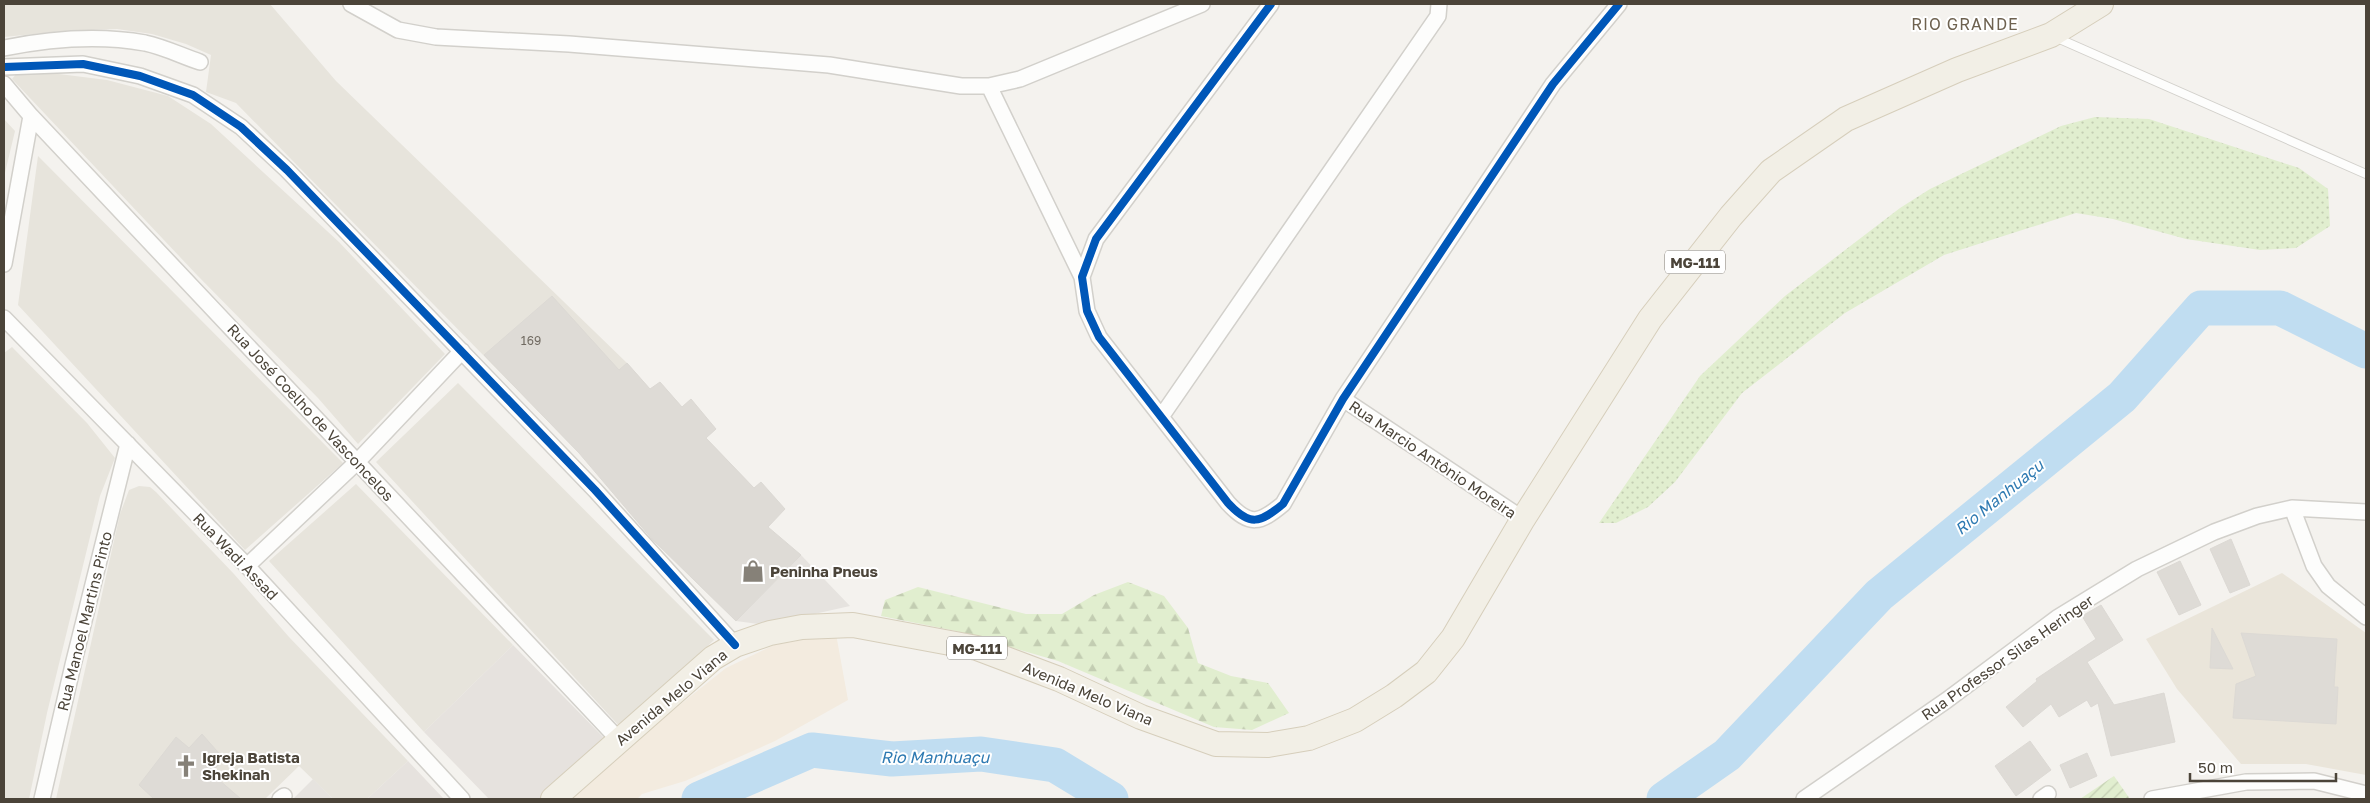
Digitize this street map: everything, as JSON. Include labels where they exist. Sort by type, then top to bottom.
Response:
[{"type":"main road","name":"MG-111","points":[[1523,519],[1650,319],[1731,216],[1771,171],[1846,119],[1957,70],[2051,35],[2101,4]]},
{"type":"main road","name":"Avenida Melo Viana","points":[[553,799],[713,658],[734,645],[778,631],[802,627],[852,625],[978,648],[1059,679],[1141,717],[1216,744],[1268,745],[1309,738],[1355,720],[1394,696],[1426,672],[1453,638],[1523,519]]},
{"type":"street","points":[[351,4],[398,30],[436,37],[569,44],[830,66],[961,86],[989,86],[1020,78],[1202,4]]},
{"type":"street","points":[[1082,277],[1096,239],[1272,4]]},
{"type":"street","points":[[1161,417],[1438,16],[1439,4]]},
{"type":"street","points":[[989,86],[1082,277],[1087,311],[1099,337],[1228,504],[1241,518],[1256,521],[1268,516],[1283,504],[1344,399],[1553,84],[1619,4]]},
{"type":"street","points":[[4,48],[42,42],[114,39],[148,44],[200,62]]},
{"type":"street","points":[[4,67],[84,64],[140,76],[192,95],[248,133],[287,170],[595,490],[734,645]]},
{"type":"street","name":"Rua José Coelho de Vasconcelos","points":[[4,84],[31,116],[619,740]]},
{"type":"street","points":[[4,264],[31,116]]},
{"type":"street","name":"Rua Wadi Assad","points":[[4,318],[247,566],[462,799]]},
{"type":"street","points":[[247,566],[358,461],[462,351]]},
{"type":"street","name":"Rua Marcio Antônio Moreira","points":[[1344,399],[1523,519]]},
{"type":"street","name":"Rua Manoel Martins Pinto","points":[[42,799],[128,444]]},
{"type":"street","points":[[2292,508],[2314,566],[2328,586],[2366,617]]},
{"type":"street","name":"Rua Professor Silas Heringer","points":[[1804,799],[1947,700],[2058,618],[2136,569],[2214,532],[2257,516],[2292,508],[2366,512]]},
{"type":"street","points":[[2152,799],[2246,782],[2314,781],[2366,794]]},
{"type":"lane","points":[[2051,35],[2366,174]]},
{"type":"shaded area","points":[[4,4],[270,4],[336,81],[627,363],[650,389],[660,382],[682,407],[691,399],[716,429],[706,438],[754,488],[761,482],[785,509],[677,561],[652,539],[589,463],[236,103],[206,92],[211,55],[186,44],[152,34],[117,29],[64,31],[4,37]]},
{"type":"shaded area","points":[[17,73],[59,74],[107,80],[168,96],[211,124],[339,242],[445,354],[358,444],[318,398],[196,274],[12,79]]},
{"type":"shaded area","points":[[4,119],[15,131],[4,177]]},
{"type":"shaded area","points":[[38,156],[343,463],[245,550],[18,305]]},
{"type":"shaded area","points":[[12,347],[87,423],[115,458],[100,496],[47,713],[29,799],[4,799],[4,353]]},
{"type":"shaded area","points":[[458,383],[714,640],[621,728],[376,462]]},
{"type":"shaded area","points":[[356,484],[513,645],[424,732],[269,561]]},
{"type":"shaded area","points":[[139,486],[150,487],[156,492],[234,574],[289,637],[408,761],[367,799],[333,799],[299,766],[265,799],[56,799],[120,514],[129,490]]},
{"type":"shaded area","points":[[801,555],[850,606],[765,625],[736,621]]},
{"type":"shaded area","points":[[2282,573],[2366,633],[2366,775],[2306,764],[2241,764],[2177,689],[2146,639]]},
{"type":"shaded area","points":[[836,634],[848,700],[775,741],[685,781],[642,794],[637,799],[572,799],[613,758],[726,668],[774,645]]},
{"type":"shaded area","points":[[513,645],[609,743],[541,799],[489,799],[424,732]]},
{"type":"shaded area","points":[[408,761],[444,799],[367,799]]},
{"type":"shaded area","points":[[313,779],[333,799],[293,799]]},
{"type":"green space","points":[[2095,117],[2149,119],[2299,168],[2328,189],[2330,226],[2296,248],[2260,250],[2186,239],[2113,219],[2076,213],[1944,255],[1845,313],[1742,393],[1675,482],[1648,507],[1616,523],[1599,523],[1700,376],[1785,296],[1900,208],[1930,189],[2061,126]]},
{"type":"green space","points":[[1128,582],[1164,596],[1188,628],[1198,663],[1231,676],[1268,683],[1289,713],[1252,730],[1214,727],[1058,661],[956,631],[881,616],[885,600],[918,587],[1026,614],[1062,614],[1094,595]]},
{"type":"green space","points":[[2114,776],[2130,799],[2080,799]]},
{"type":"building","points":[[552,296],[619,370],[627,363],[650,389],[660,382],[682,407],[691,399],[716,429],[706,438],[754,488],[761,482],[785,509],[768,527],[801,555],[736,621],[652,539],[579,453],[484,355]]},
{"type":"building","points":[[2231,539],[2250,585],[2230,593],[2210,549]]},
{"type":"building","points":[[2180,561],[2201,605],[2179,615],[2157,572]]},
{"type":"building","points":[[2101,605],[2123,640],[2087,662],[2114,705],[2164,693],[2175,742],[2111,756],[2098,703],[2091,707],[2087,700],[2059,717],[2051,704],[2023,727],[2006,707],[2037,681],[2036,679],[2096,639],[2082,616]]},
{"type":"building","points":[[2212,628],[2233,669],[2210,668]]},
{"type":"building","points":[[2241,633],[2337,639],[2334,687],[2338,687],[2336,724],[2233,718],[2236,684],[2256,676]]},
{"type":"building","name":"Igreja Batista Shekinah","points":[[202,734],[224,759],[211,773],[241,799],[154,799],[139,785],[176,737],[189,748]]},
{"type":"building","points":[[2030,741],[2051,770],[2016,796],[1995,766]]},
{"type":"building","points":[[2087,753],[2097,776],[2070,788],[2060,765]]},
{"type":"waterway","name":"Rio Manhuaçu","points":[[1664,799],[1727,755],[1879,595],[2122,397],[2201,308],[2280,308],[2366,351]]},
{"type":"waterway","name":"Rio Manhuaçu","points":[[699,799],[812,750],[892,759],[981,754],[1055,765],[1111,799]]},
{"type":"cycle path","points":[[1271,4],[1096,239],[1082,277],[1087,311],[1099,337],[1228,503],[1243,516],[1255,520],[1268,515],[1283,504],[1343,399],[1553,84],[1619,4]]},
{"type":"cycle path","points":[[4,67],[83,64],[140,76],[193,95],[241,127],[287,170],[595,490],[735,645]]},
{"type":"place","name":"Peninha Pneus","points":[[753,571]]},
{"type":"place","name":"Igreja Batista Shekinah","points":[[186,766]]},
{"type":"district","name":"RIO GRANDE","points":[[1965,24]]}]
